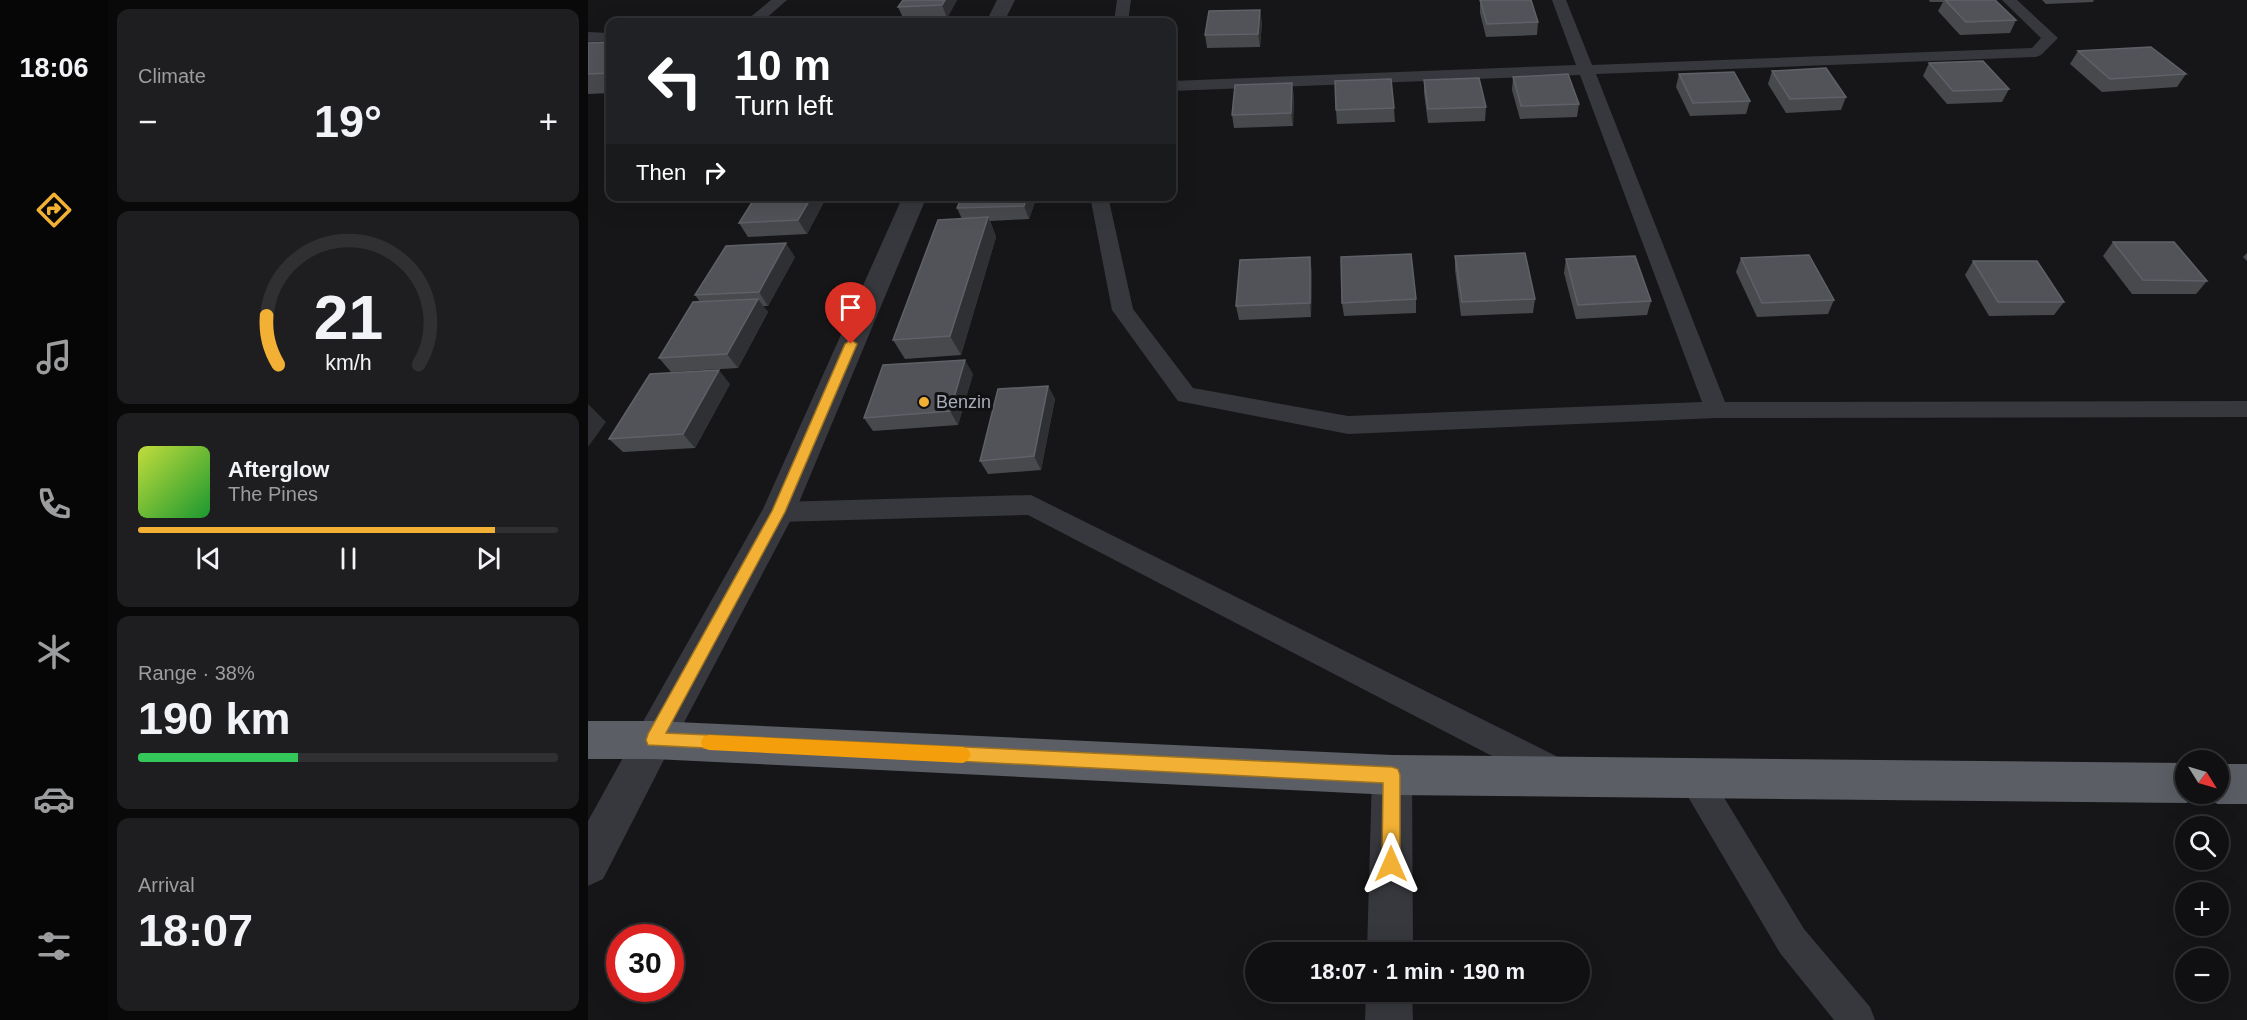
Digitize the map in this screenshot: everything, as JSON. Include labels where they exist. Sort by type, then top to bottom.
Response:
[{"type":"highway","points":[[588,740],[654,740],[1392,775],[2175,783]]},
{"type":"highway","points":[[2229,783],[2247,784]]},
{"type":"street","points":[[997,18],[1006,0]]},
{"type":"street","points":[[588,864],[778,512],[913,201]]},
{"type":"street","points":[[1390,942],[1392,775]]},
{"type":"street","points":[[1389,1002],[1389,1020]]},
{"type":"lane","points":[[758,18],[780,0]]},
{"type":"lane","points":[[1122,18],[1124,0]]},
{"type":"lane","points":[[1559,0],[1717,410]]},
{"type":"lane","points":[[1176,86],[2036,52],[2050,38],[2009,0]]},
{"type":"lane","points":[[588,37],[606,37]]},
{"type":"lane","points":[[1100,201],[1123,310],[1186,395],[1348,425],[1717,410],[2247,409]]},
{"type":"lane","points":[[778,512],[1031,505],[1563,776]]},
{"type":"lane","points":[[1695,779],[1792,940],[1857,1020]]},
{"type":"building","points":[[903,0],[945,0],[942,5],[898,7]]},
{"type":"building","points":[[1480,0],[1531,0],[1538,22],[1487,24]]},
{"type":"building","points":[[1945,0],[1995,0],[2016,20],[1966,22]]},
{"type":"building","points":[[1260,10],[1258,34],[1205,35],[1209,11]]},
{"type":"building","points":[[606,42],[606,73],[588,74],[588,43]]},
{"type":"building","points":[[2151,47],[2186,74],[2110,79],[2078,51]]},
{"type":"building","points":[[1983,61],[2009,89],[1953,91],[1929,63]]},
{"type":"building","points":[[1826,68],[1846,97],[1790,99],[1772,71]]},
{"type":"building","points":[[1734,72],[1750,101],[1693,103],[1679,74]]},
{"type":"building","points":[[1568,74],[1579,104],[1521,106],[1513,77]]},
{"type":"building","points":[[1479,78],[1486,107],[1428,109],[1424,80]]},
{"type":"building","points":[[1391,79],[1394,108],[1336,110],[1335,81]]},
{"type":"building","points":[[1292,83],[1291,113],[1232,115],[1235,85]]},
{"type":"building","points":[[753,201],[809,201],[798,220],[739,223]]},
{"type":"building","points":[[960,201],[1026,201],[1024,206],[957,208]]},
{"type":"building","points":[[988,217],[950,336],[893,340],[938,220]]},
{"type":"building","points":[[2113,242],[2174,242],[2207,281],[2143,280]]},
{"type":"building","points":[[786,243],[759,292],[695,295],[726,246]]},
{"type":"building","points":[[1525,253],[1535,299],[1462,302],[1455,256]]},
{"type":"building","points":[[1411,254],[1416,299],[1342,303],[1341,257]]},
{"type":"building","points":[[1809,255],[1834,300],[1762,303],[1741,258]]},
{"type":"building","points":[[1635,256],[1651,301],[1578,305],[1566,259]]},
{"type":"building","points":[[1310,257],[1310,303],[1236,306],[1240,260]]},
{"type":"building","points":[[1973,261],[2037,261],[2064,302],[1998,302]]},
{"type":"building","points":[[758,299],[727,354],[659,358],[693,302]]},
{"type":"building","points":[[965,360],[950,411],[864,418],[883,365]]},
{"type":"building","points":[[719,370],[683,434],[609,439],[650,374]]},
{"type":"building","points":[[1048,386],[1034,456],[980,461],[998,389]]},
{"type":"slow traffic","points":[[709,742],[963,755]]},
{"type":"place","name":"Benzin","points":[[924,402]]},
{"type":"route","points":[[851,344],[778,512],[654,740],[1392,775],[1391,864]]}]
